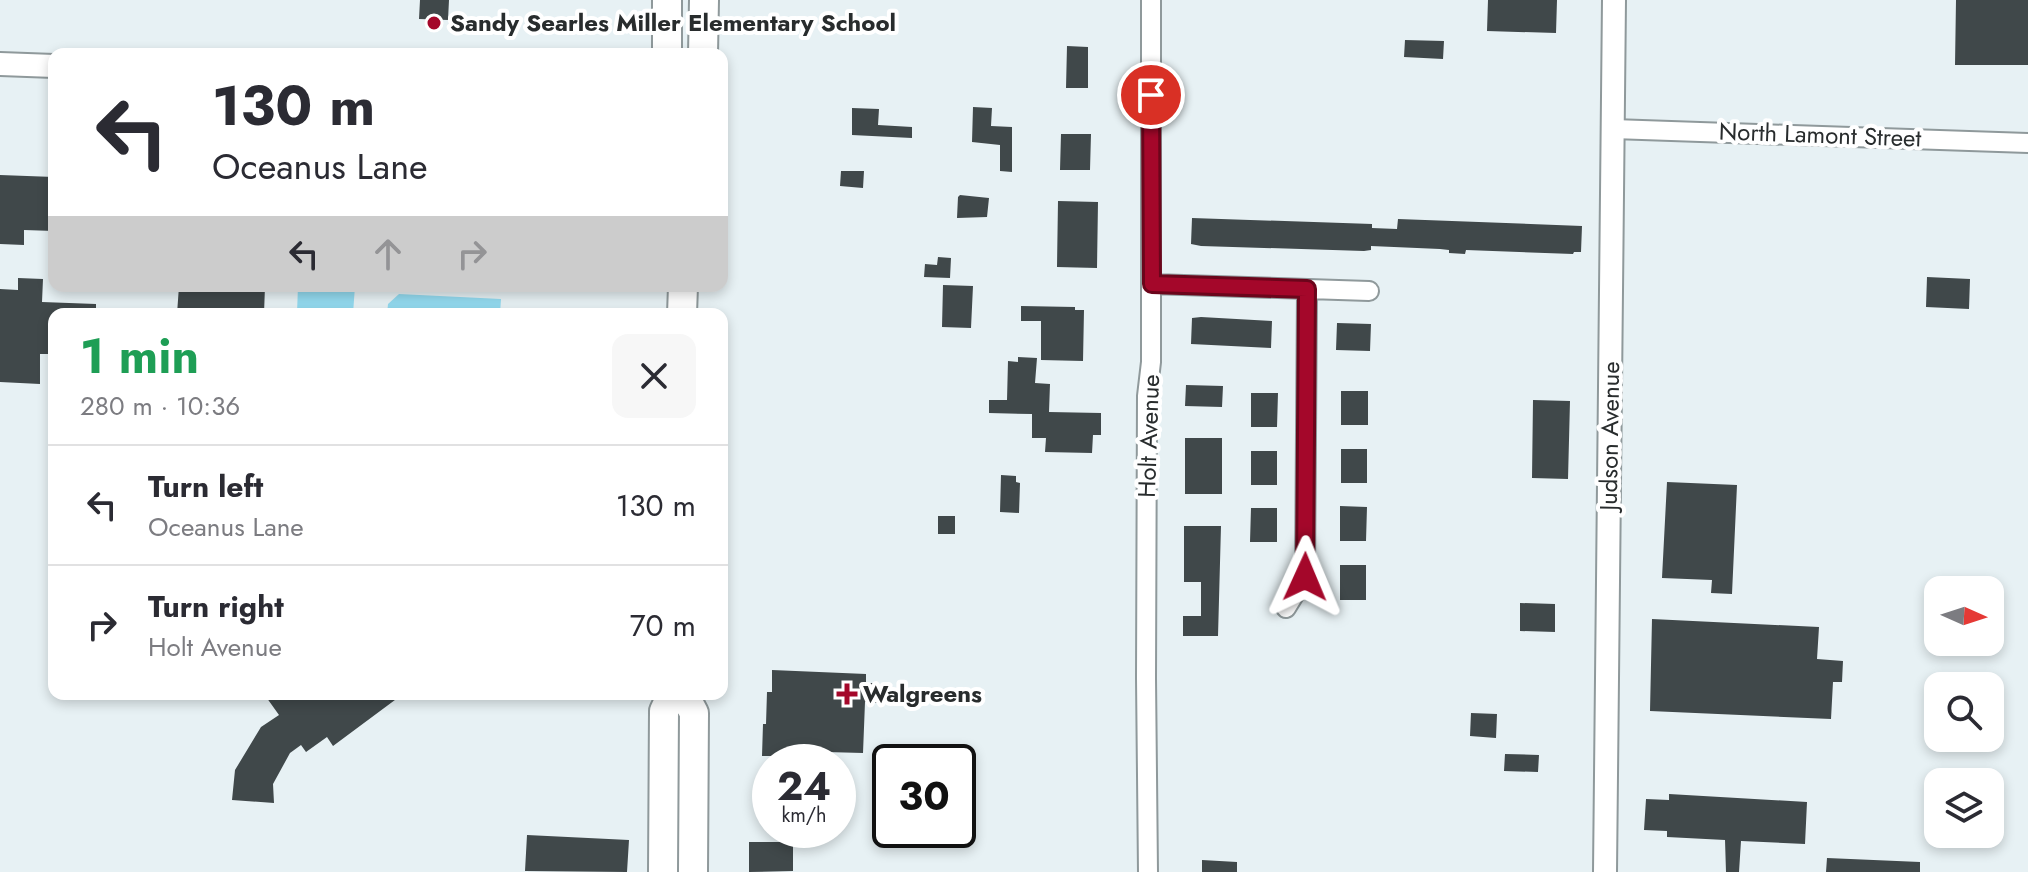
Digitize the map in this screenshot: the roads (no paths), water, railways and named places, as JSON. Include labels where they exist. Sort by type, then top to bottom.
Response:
[{"type":"main road","points":[[667,0],[667,48]]},
{"type":"main road","points":[[703,48],[704,0]]},
{"type":"main road","points":[[663,872],[664,711],[669,700]]},
{"type":"main road","points":[[687,700],[694,713],[693,872]]},
{"type":"street","name":"Holt Avenue","points":[[1148,872],[1147,428],[1152,284],[1151,0]]},
{"type":"street","name":"Judson Avenue","points":[[1605,872],[1614,0]]},
{"type":"street","points":[[0,64],[48,66]]},
{"type":"street","name":"North Lamont Street","points":[[1613,129],[2028,143]]},
{"type":"street","points":[[1152,284],[1369,291]]},
{"type":"street","points":[[1286,608],[1305,577],[1307,289]]},
{"type":"place","name":"Sandy Searles Miller Elementary School","points":[[434,23]]},
{"type":"place","name":"Walgreens","points":[[847,694]]}]
